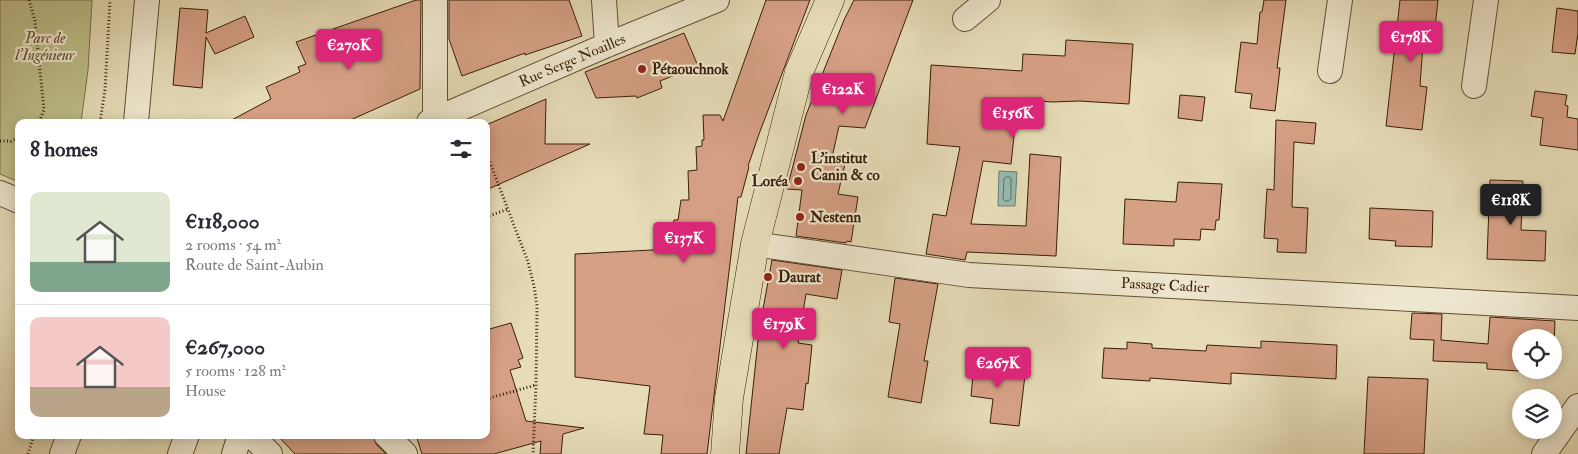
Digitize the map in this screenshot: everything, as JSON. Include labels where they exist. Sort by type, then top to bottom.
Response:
[{"type":"main road","points":[[725,454],[729,398],[755,244],[799,72],[830,0]]},
{"type":"street","points":[[136,119],[147,0]]},
{"type":"street","points":[[432,119],[435,0]]},
{"type":"street","points":[[604,0],[607,45]]},
{"type":"street","name":"Rue Serge Noailles","points":[[437,119],[607,45],[717,0]]},
{"type":"street","points":[[965,19],[988,0]]},
{"type":"street","points":[[1330,71],[1340,0]]},
{"type":"street","points":[[1474,86],[1486,0]]},
{"type":"street","name":"Passage Cadier","points":[[755,244],[969,275],[1578,308]]},
{"type":"street","points":[[1544,454],[1578,406]]},
{"type":"street","points":[[62,454],[68,439]]},
{"type":"street","points":[[180,454],[186,439]]},
{"type":"street","points":[[234,454],[239,439]]},
{"type":"street","points":[[255,439],[270,454]]},
{"type":"street","points":[[390,439],[405,454]]},
{"type":"path","points":[[29,0],[35,21],[44,110],[40,119]]},
{"type":"path","points":[[100,119],[105,90],[110,0]]},
{"type":"path","points":[[0,141],[11,142],[15,140]]},
{"type":"path","points":[[490,162],[528,262],[534,286],[536,306],[536,385],[533,454]]},
{"type":"path","points":[[490,215],[508,208]]},
{"type":"path","points":[[490,398],[536,385]]},
{"type":"path","points":[[28,454],[33,439]]},
{"type":"green space","name":"Parc de l'Ingénieur","points":[[0,0],[92,0],[88,70],[81,119],[15,119],[15,180],[0,174]]},
{"type":"water","points":[[999,171],[1017,172],[1015,206],[998,206]]},
{"type":"building","points":[[416,0],[421,0],[420,89],[353,119],[234,119],[271,99],[266,87],[300,72],[298,67],[306,64],[296,42]]},
{"type":"building","points":[[449,0],[569,0],[582,36],[525,55],[525,53],[462,76],[449,39]]},
{"type":"building","points":[[766,0],[810,0],[759,134],[748,166],[741,197],[738,197],[707,454],[661,454],[663,435],[644,434],[650,386],[575,377],[575,254],[671,249],[674,220],[678,220],[681,200],[689,200],[688,171],[697,170],[696,147],[702,146],[702,140],[704,140],[703,115],[720,115],[723,121]]},
{"type":"building","points":[[854,0],[913,0],[865,128],[839,126],[831,162],[845,164],[838,194],[858,197],[851,242],[847,241],[846,243],[796,236],[802,190],[787,189],[806,115],[844,20]]},
{"type":"building","points":[[1264,0],[1286,0],[1277,68],[1280,68],[1275,111],[1250,108],[1252,94],[1235,92],[1241,42],[1257,44],[1260,12],[1262,12]]},
{"type":"building","points":[[1400,0],[1438,0],[1433,46],[1423,45],[1420,86],[1427,87],[1422,130],[1386,126]]},
{"type":"building","points":[[180,8],[208,10],[206,33],[245,16],[254,37],[215,54],[206,37],[202,88],[173,85]]},
{"type":"building","points":[[1557,8],[1578,11],[1578,33],[1575,54],[1552,52]]},
{"type":"building","name":"Pétaouchnok","points":[[684,33],[698,66],[660,81],[662,88],[637,98],[636,96],[596,98],[585,72]]},
{"type":"building","points":[[1066,40],[1133,44],[1129,104],[1018,99],[1011,164],[983,161],[971,224],[1026,226],[1030,154],[1061,157],[1056,256],[967,252],[965,260],[926,254],[933,214],[946,216],[960,147],[927,144],[931,65],[1022,71],[1023,54],[1065,56]]},
{"type":"building","points":[[1535,91],[1567,95],[1565,105],[1568,106],[1567,117],[1578,119],[1578,150],[1540,145],[1543,118],[1531,116]]},
{"type":"building","points":[[1180,95],[1205,97],[1202,121],[1178,118]]},
{"type":"building","points":[[546,99],[545,144],[590,144],[490,188],[490,123]]},
{"type":"building","points":[[1276,120],[1316,123],[1314,144],[1294,142],[1292,207],[1308,208],[1306,253],[1277,252],[1278,239],[1264,238],[1267,189],[1274,190]]},
{"type":"building","points":[[1490,180],[1523,181],[1521,230],[1546,231],[1545,261],[1487,259]]},
{"type":"building","points":[[1178,182],[1222,184],[1219,220],[1216,220],[1215,230],[1201,229],[1200,240],[1174,239],[1174,246],[1123,244],[1125,199],[1176,202]]},
{"type":"building","points":[[1370,208],[1433,211],[1432,247],[1395,246],[1396,241],[1369,239]]},
{"type":"building","points":[[772,260],[842,270],[837,299],[806,294],[798,343],[812,345],[803,410],[787,408],[779,454],[746,454],[759,331]]},
{"type":"building","points":[[895,278],[938,284],[924,361],[928,361],[921,403],[888,397],[900,324],[889,322]]},
{"type":"building","points":[[1412,313],[1442,314],[1441,340],[1488,344],[1490,317],[1555,321],[1555,329],[1512,329],[1512,371],[1487,369],[1487,363],[1433,361],[1434,340],[1410,339]]},
{"type":"building","points":[[511,323],[523,358],[518,360],[521,367],[510,370],[526,421],[584,428],[563,434],[561,454],[540,454],[541,441],[494,454],[422,454],[417,439],[490,439],[490,329]]},
{"type":"building","points":[[1261,341],[1337,345],[1336,379],[1231,373],[1231,384],[1150,378],[1150,381],[1102,378],[1104,348],[1127,349],[1127,342],[1152,344],[1152,348],[1206,351],[1207,345],[1261,348]]},
{"type":"building","points":[[975,354],[1003,357],[1001,372],[1025,375],[1019,426],[990,423],[993,399],[971,396]]},
{"type":"building","points":[[1368,377],[1428,379],[1424,454],[1364,454]]},
{"type":"building","points":[[281,439],[374,439],[376,444],[386,454],[295,454]]},
{"type":"place","name":"Pétaouchnok","points":[[642,69]]},
{"type":"place","name":"L'institut Canin & co","points":[[801,167]]},
{"type":"place","name":"Loréa","points":[[798,181]]},
{"type":"place","name":"Nestenn","points":[[800,217]]},
{"type":"place","name":"Daurat","points":[[768,277]]}]
